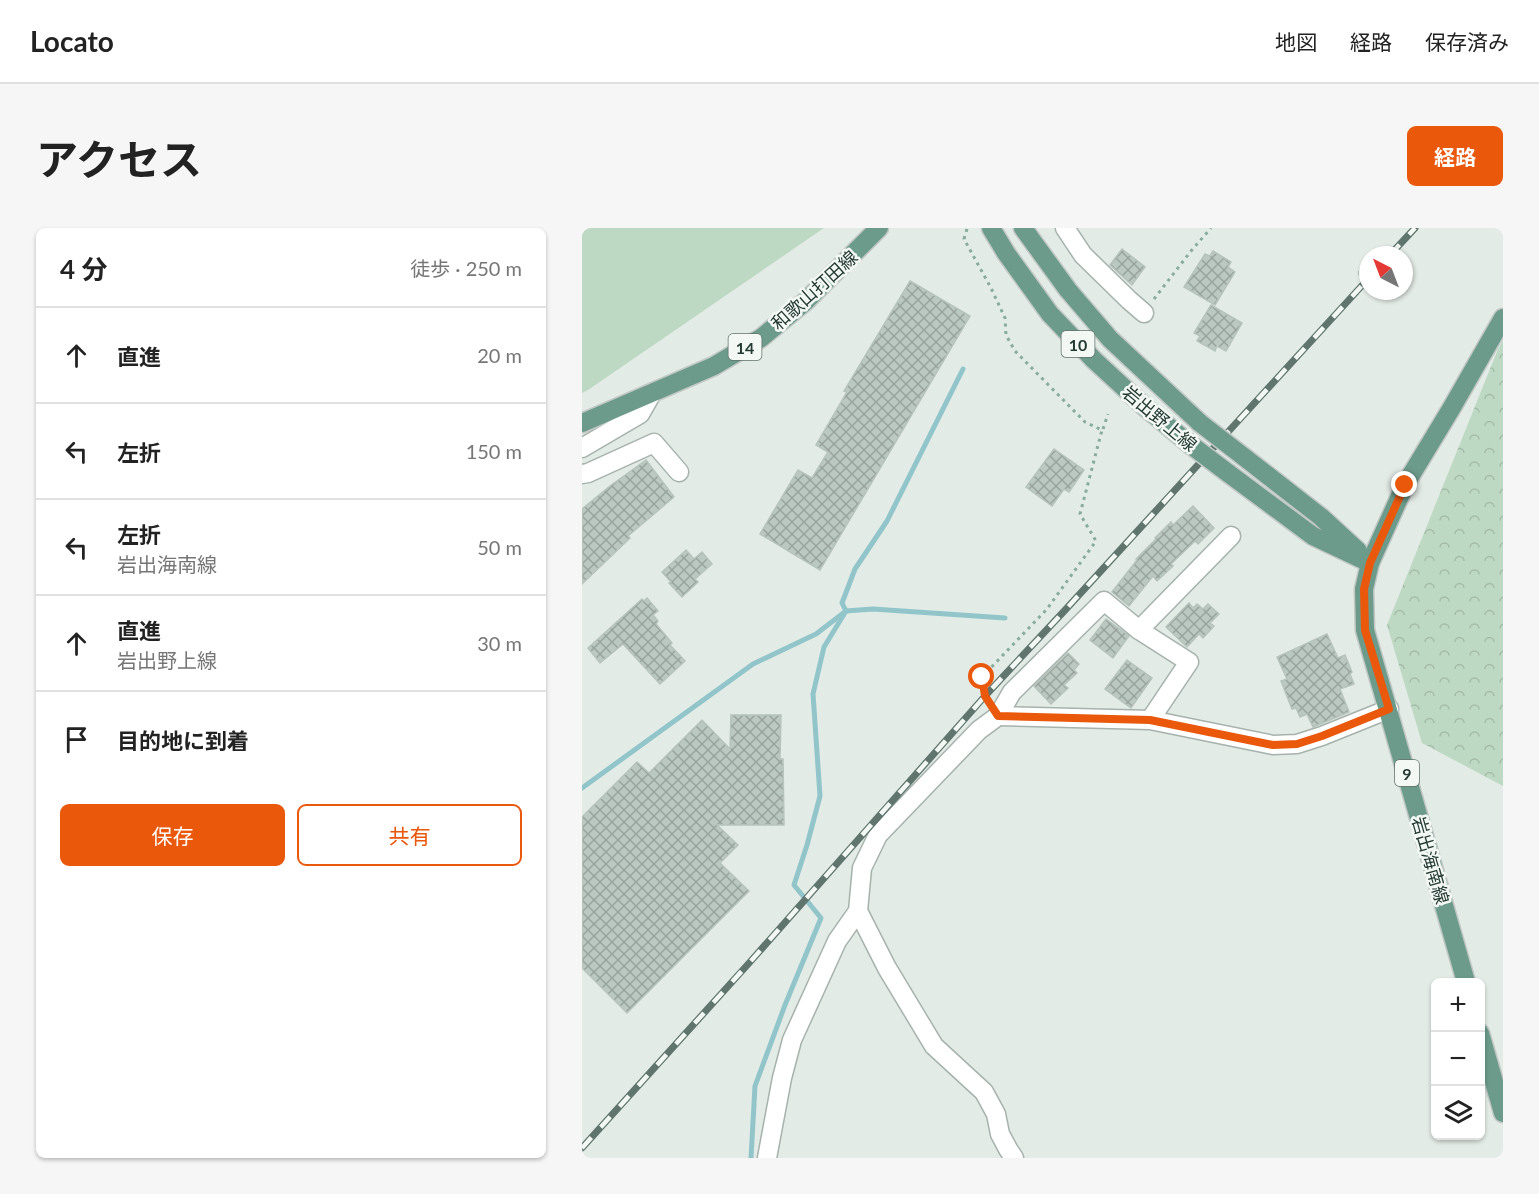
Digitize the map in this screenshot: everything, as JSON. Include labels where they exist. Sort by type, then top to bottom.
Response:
[{"type":"main road","name":"和歌山打田線","points":[[582,423],[714,366],[761,338],[806,301],[879,228]]},
{"type":"main road","name":"岩出野上線","points":[[991,228],[1050,314],[1144,407],[1313,536],[1370,563]]},
{"type":"main road","name":"岩出野上線","points":[[1023,228],[1068,290],[1110,339],[1200,423],[1322,518],[1370,563]]},
{"type":"main road","points":[[1370,563],[1405,485],[1503,318]]},
{"type":"main road","name":"岩出海南線","points":[[1370,563],[1364,589],[1365,630],[1465,978]]},
{"type":"main road","points":[[1485,1051],[1503,1113]]},
{"type":"street","points":[[1065,228],[1083,255],[1144,313]]},
{"type":"street","points":[[582,448],[640,414],[652,393]]},
{"type":"street","points":[[582,474],[654,443],[679,472]]},
{"type":"street","points":[[1139,630],[1232,536]]},
{"type":"street","points":[[767,1158],[782,1078],[792,1040],[837,941],[858,910],[862,868],[878,835],[979,730],[998,716],[1012,692],[1104,601],[1139,630],[1189,662],[1150,720]]},
{"type":"street","points":[[998,716],[1150,720],[1273,745],[1297,744],[1389,709]]},
{"type":"street","points":[[858,910],[887,968],[934,1046],[984,1092],[996,1114],[1000,1134],[1014,1158]]},
{"type":"path","points":[[1144,313],[1211,228]]},
{"type":"path","points":[[967,229],[964,239],[1005,318],[1006,335],[1015,351],[1085,422],[1102,430]]},
{"type":"path","points":[[998,716],[985,696],[982,677],[1047,609],[1096,541],[1080,514],[1108,414]]},
{"type":"green space","points":[[582,228],[824,228],[582,393]]},
{"type":"green space","points":[[1503,340],[1503,786],[1422,743],[1387,625]]},
{"type":"building","points":[[1122,249],[1145,267],[1132,285],[1110,265]]},
{"type":"building","points":[[1213,251],[1231,262],[1228,267],[1235,272],[1215,305],[1184,287],[1205,254],[1210,256]]},
{"type":"building","points":[[910,281],[970,316],[820,570],[760,534],[798,470],[812,478],[828,452],[816,445],[847,392],[844,391]]},
{"type":"building","points":[[1211,305],[1242,323],[1226,351],[1217,346],[1215,351],[1197,341],[1200,336],[1194,333]]},
{"type":"building","points":[[1054,449],[1084,470],[1069,492],[1064,489],[1052,506],[1026,487]]},
{"type":"building","points":[[646,460],[674,497],[628,536],[630,538],[582,584],[582,509]]},
{"type":"building","points":[[1193,506],[1214,528],[1198,544],[1195,541],[1157,581],[1153,576],[1129,606],[1112,592],[1155,538],[1171,522],[1173,525]]},
{"type":"building","points":[[686,550],[694,559],[702,552],[712,564],[695,579],[698,582],[682,597],[662,572]]},
{"type":"building","points":[[647,598],[658,611],[653,615],[658,621],[656,624],[672,643],[670,645],[685,661],[660,684],[623,644],[600,663],[588,648],[642,599],[644,601]]},
{"type":"building","points":[[1189,603],[1193,608],[1197,604],[1203,609],[1208,604],[1219,614],[1210,623],[1214,626],[1203,638],[1199,634],[1187,647],[1166,627]]},
{"type":"building","points":[[1106,619],[1129,636],[1113,658],[1090,640]]},
{"type":"building","points":[[1327,634],[1338,658],[1345,655],[1354,684],[1340,689],[1349,712],[1313,727],[1307,714],[1300,717],[1296,708],[1292,709],[1281,681],[1287,679],[1277,657]]},
{"type":"building","points":[[1068,653],[1079,664],[1074,670],[1077,673],[1064,685],[1068,688],[1051,704],[1034,686]]},
{"type":"building","points":[[1127,660],[1152,678],[1131,708],[1105,689]]},
{"type":"building","points":[[731,715],[781,715],[780,759],[783,759],[784,825],[717,825],[738,845],[720,863],[749,891],[627,1013],[582,968],[582,817],[637,762],[649,773],[702,720],[730,749]]},
{"type":"waterway","points":[[846,611],[842,603],[855,569],[887,521],[963,369]]},
{"type":"waterway","points":[[582,788],[753,664],[816,634],[846,611],[873,609],[1005,618]]},
{"type":"waterway","points":[[751,1158],[755,1086],[821,918],[794,885],[820,796],[813,694],[824,647],[846,611]]},
{"type":"railway","points":[[1398,246],[1415,228]]},
{"type":"railway","points":[[582,1148],[985,696],[1359,289]]},
{"type":"route","points":[[982,677],[985,696],[998,716],[1150,720],[1273,745],[1297,744],[1389,709],[1365,630],[1364,589],[1370,563],[1405,485]]}]
